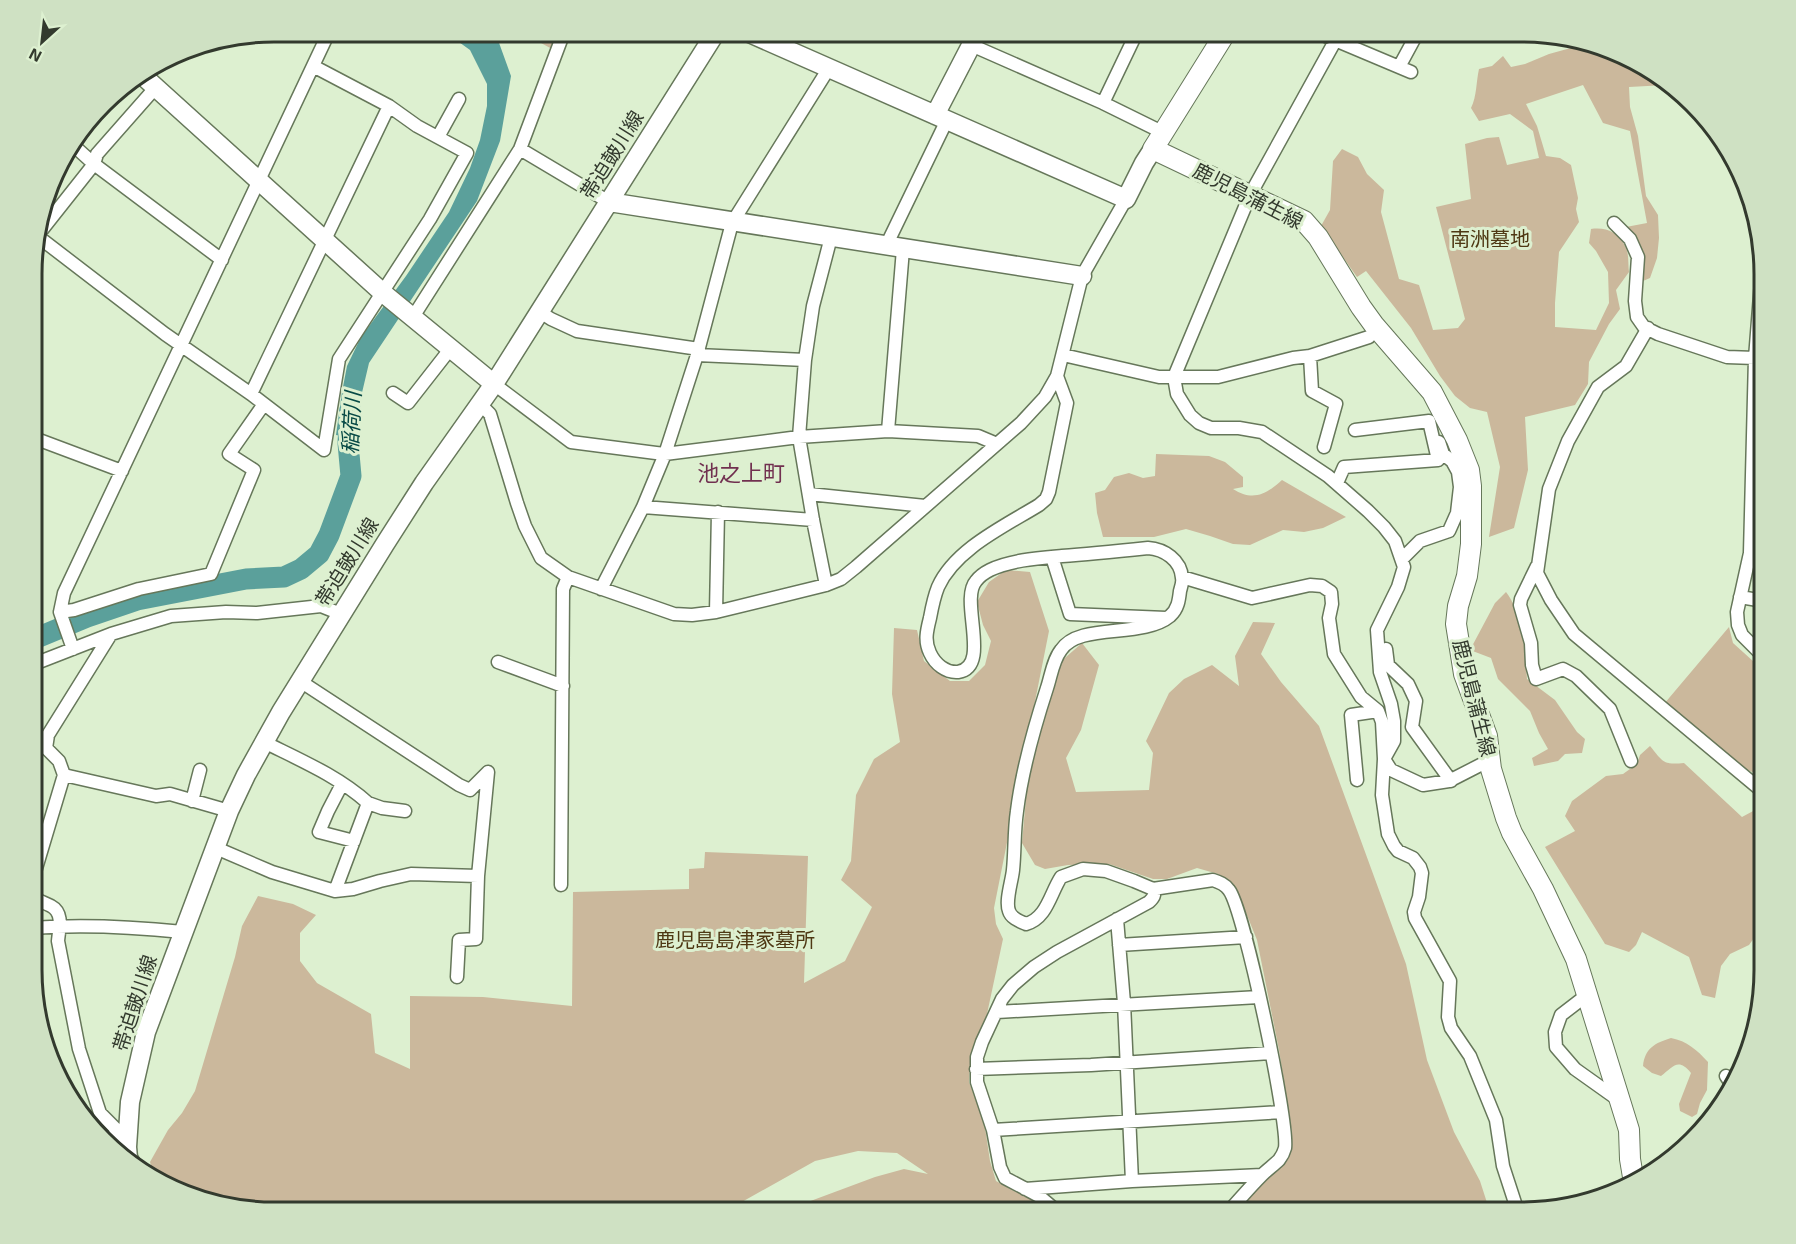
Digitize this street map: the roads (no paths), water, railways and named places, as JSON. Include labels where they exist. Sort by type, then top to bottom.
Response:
[{"type":"main road","points":[[1158,141],[1220,42]]},
{"type":"main road","name":"鹿児島蒲生線","points":[[1158,141],[1250,195],[1304,221],[1318,237],[1361,308],[1432,392],[1457,440],[1469,471],[1471,486],[1469,561],[1456,624],[1464,674],[1487,736],[1494,779],[1512,833],[1543,889],[1571,949],[1587,995],[1629,1130],[1632,1174]]},
{"type":"street","points":[[72,647],[61,614],[64,593],[324,42]]},
{"type":"street","points":[[412,316],[520,149],[560,42]]},
{"type":"street","name":"帯迫皷川線","points":[[126,1148],[122,1131],[146,1032],[230,811],[246,775],[340,614],[406,510],[494,384],[710,42]]},
{"type":"street","points":[[770,42],[1126,199]]},
{"type":"street","points":[[888,431],[894,247],[941,117],[973,42]]},
{"type":"street","points":[[480,404],[490,414],[525,526],[541,558],[568,577],[674,614],[692,615],[716,612],[826,585],[841,579],[1035,409],[1057,376],[1082,276],[1158,141],[1103,104],[983,42]]},
{"type":"street","points":[[1103,104],[1132,42]]},
{"type":"street","points":[[1335,42],[1250,195],[1174,377],[1177,394],[1190,415],[1199,423],[1211,428],[1239,428],[1262,432],[1337,483],[1384,527],[1395,542],[1404,567],[1398,587],[1377,630],[1380,672],[1394,721],[1394,741],[1384,759]]},
{"type":"street","points":[[1350,42],[1405,70],[1415,42]]},
{"type":"street","points":[[44,241],[165,334],[251,394],[324,450],[339,359],[430,219],[467,153],[417,126],[389,106],[313,66]]},
{"type":"street","points":[[601,589],[643,507],[665,454],[698,352],[732,223],[830,68]]},
{"type":"street","points":[[147,80],[383,294],[494,384],[571,442],[665,454],[800,437],[888,431],[978,436],[997,444]]},
{"type":"street","points":[[48,220],[94,164],[97,154],[156,87]]},
{"type":"street","points":[[438,138],[459,99]]},
{"type":"street","points":[[251,394],[389,106]]},
{"type":"street","points":[[520,149],[609,202],[1082,276]]},
{"type":"street","points":[[78,150],[222,261]]},
{"type":"street","points":[[1614,223],[1630,239],[1638,257],[1635,301],[1637,317],[1648,328],[1658,334],[1727,357],[1754,358]]},
{"type":"street","points":[[826,585],[800,437],[805,360],[813,306],[831,237]]},
{"type":"street","points":[[540,312],[577,331],[698,352],[805,360]]},
{"type":"street","points":[[1648,328],[1626,366],[1598,387],[1568,441],[1549,489],[1537,573],[1551,600],[1574,634],[1754,784]]},
{"type":"street","points":[[1063,355],[1158,377],[1218,377],[1293,358],[1311,356],[1369,337]]},
{"type":"street","points":[[393,393],[408,403],[451,348]]},
{"type":"street","points":[[1311,356],[1312,391],[1336,404],[1324,447]]},
{"type":"street","points":[[1057,376],[1066,403],[1046,499],[969,549],[946,574],[933,600],[926,635],[930,653],[946,670],[959,672],[969,667],[974,656],[975,645],[971,590],[975,582],[989,570],[1000,566],[1052,557],[1157,549],[1171,556],[1177,563],[1182,577],[1179,604],[1170,616],[1145,628],[1077,637],[1067,642],[1058,653],[1036,720],[1020,788],[1016,814],[1013,875],[1007,903],[1009,912],[1014,917],[1026,924],[1034,922],[1041,915],[1061,878],[1083,869],[1106,871],[1153,889],[1214,880],[1222,883],[1230,891],[1246,937],[1271,1053],[1285,1142],[1280,1158],[1237,1202]]},
{"type":"street","points":[[61,614],[139,590],[211,574],[254,470],[229,454],[264,404]]},
{"type":"street","points":[[1402,560],[1420,541],[1449,531],[1457,513],[1460,487],[1458,472],[1452,461],[1443,454],[1432,420]]},
{"type":"street","points":[[1337,483],[1344,467],[1438,460],[1429,421],[1355,430]]},
{"type":"street","points":[[42,441],[122,471]]},
{"type":"street","points":[[1754,493],[1750,553],[1737,612],[1742,635],[1754,647]]},
{"type":"street","points":[[809,494],[925,506]]},
{"type":"street","points":[[643,507],[813,520]]},
{"type":"street","points":[[716,612],[718,512]]},
{"type":"street","points":[[1052,557],[1070,614],[1167,618]]},
{"type":"street","points":[[1539,562],[1520,605],[1531,643],[1532,665],[1536,679],[1563,669],[1576,676],[1610,709],[1631,761]]},
{"type":"street","points":[[561,885],[563,589],[568,577]]},
{"type":"street","points":[[1182,577],[1252,598],[1310,585],[1322,586],[1331,591],[1332,604],[1329,618],[1334,654],[1361,697],[1378,711],[1382,722],[1384,759],[1382,795],[1388,834],[1398,851],[1413,858],[1420,867],[1422,873],[1419,897],[1414,912],[1415,918],[1450,981],[1448,1017],[1451,1029],[1470,1056],[1496,1120],[1503,1166],[1515,1202]]},
{"type":"street","points":[[1740,597],[1754,599]]},
{"type":"street","points":[[42,660],[72,647],[171,616],[226,612],[256,613],[321,606],[340,614]]},
{"type":"street","points":[[1382,622],[1388,664],[1408,684],[1416,701],[1412,726],[1451,780]]},
{"type":"street","points":[[42,848],[64,775],[59,761],[46,748],[48,735],[111,634]]},
{"type":"street","points":[[498,662],[563,686]]},
{"type":"street","points":[[300,681],[459,785],[470,790],[488,772],[478,876],[476,939],[459,940],[457,977]]},
{"type":"street","points":[[1357,780],[1351,715],[1378,711]]},
{"type":"street","points":[[264,742],[307,763],[368,803],[382,808],[405,811]]},
{"type":"street","points":[[1384,759],[1391,770],[1423,785],[1451,780],[1490,760]]},
{"type":"street","points":[[192,801],[200,770]]},
{"type":"street","points":[[64,775],[156,796],[170,795],[230,811]]},
{"type":"street","points":[[342,784],[319,832],[354,841]]},
{"type":"street","points":[[335,891],[368,803]]},
{"type":"street","points":[[216,848],[272,872],[335,891],[353,889],[411,874],[478,876]]},
{"type":"street","points":[[1047,1202],[1040,1196],[1005,1178],[1000,1167],[993,1130],[977,1082],[976,1069],[982,1041],[1002,999],[1013,985],[1034,967],[1057,952],[1149,902],[1155,893],[1153,889]]},
{"type":"street","points":[[42,902],[53,907],[59,914],[58,941],[80,1049],[100,1113],[122,1131],[115,1139]]},
{"type":"street","points":[[1117,919],[1124,1004],[1132,1181]]},
{"type":"street","points":[[42,927],[126,927],[183,932]]},
{"type":"street","points":[[1119,945],[1246,937]]},
{"type":"street","points":[[1587,995],[1561,1015],[1555,1032],[1556,1047],[1575,1069],[1621,1102]]},
{"type":"street","points":[[997,1012],[1259,997]]},
{"type":"street","points":[[976,1069],[1271,1053]]},
{"type":"street","points":[[993,1130],[1282,1112]]},
{"type":"street","points":[[98,1121],[105,1119]]},
{"type":"street","points":[[1023,1189],[1262,1175]]},
{"type":"water","points":[[459,42],[499,42],[511,76],[500,141],[477,201],[369,363],[361,397],[357,439],[336,435],[347,366],[361,337],[449,212],[470,168],[480,140],[487,106],[487,84],[470,50]]},
{"type":"waterway","name":"稲荷川","points":[[42,636],[137,600],[246,579],[284,577],[301,569],[319,554],[329,535],[351,476],[348,443],[350,410]]},
{"type":"district","name":"池之上町","points":[[741,473]]},
{"type":"park label","name":"南洲墓地","points":[[1490,239]]},
{"type":"park label","name":"鹿児島島津家墓所","points":[[735,940]]}]
